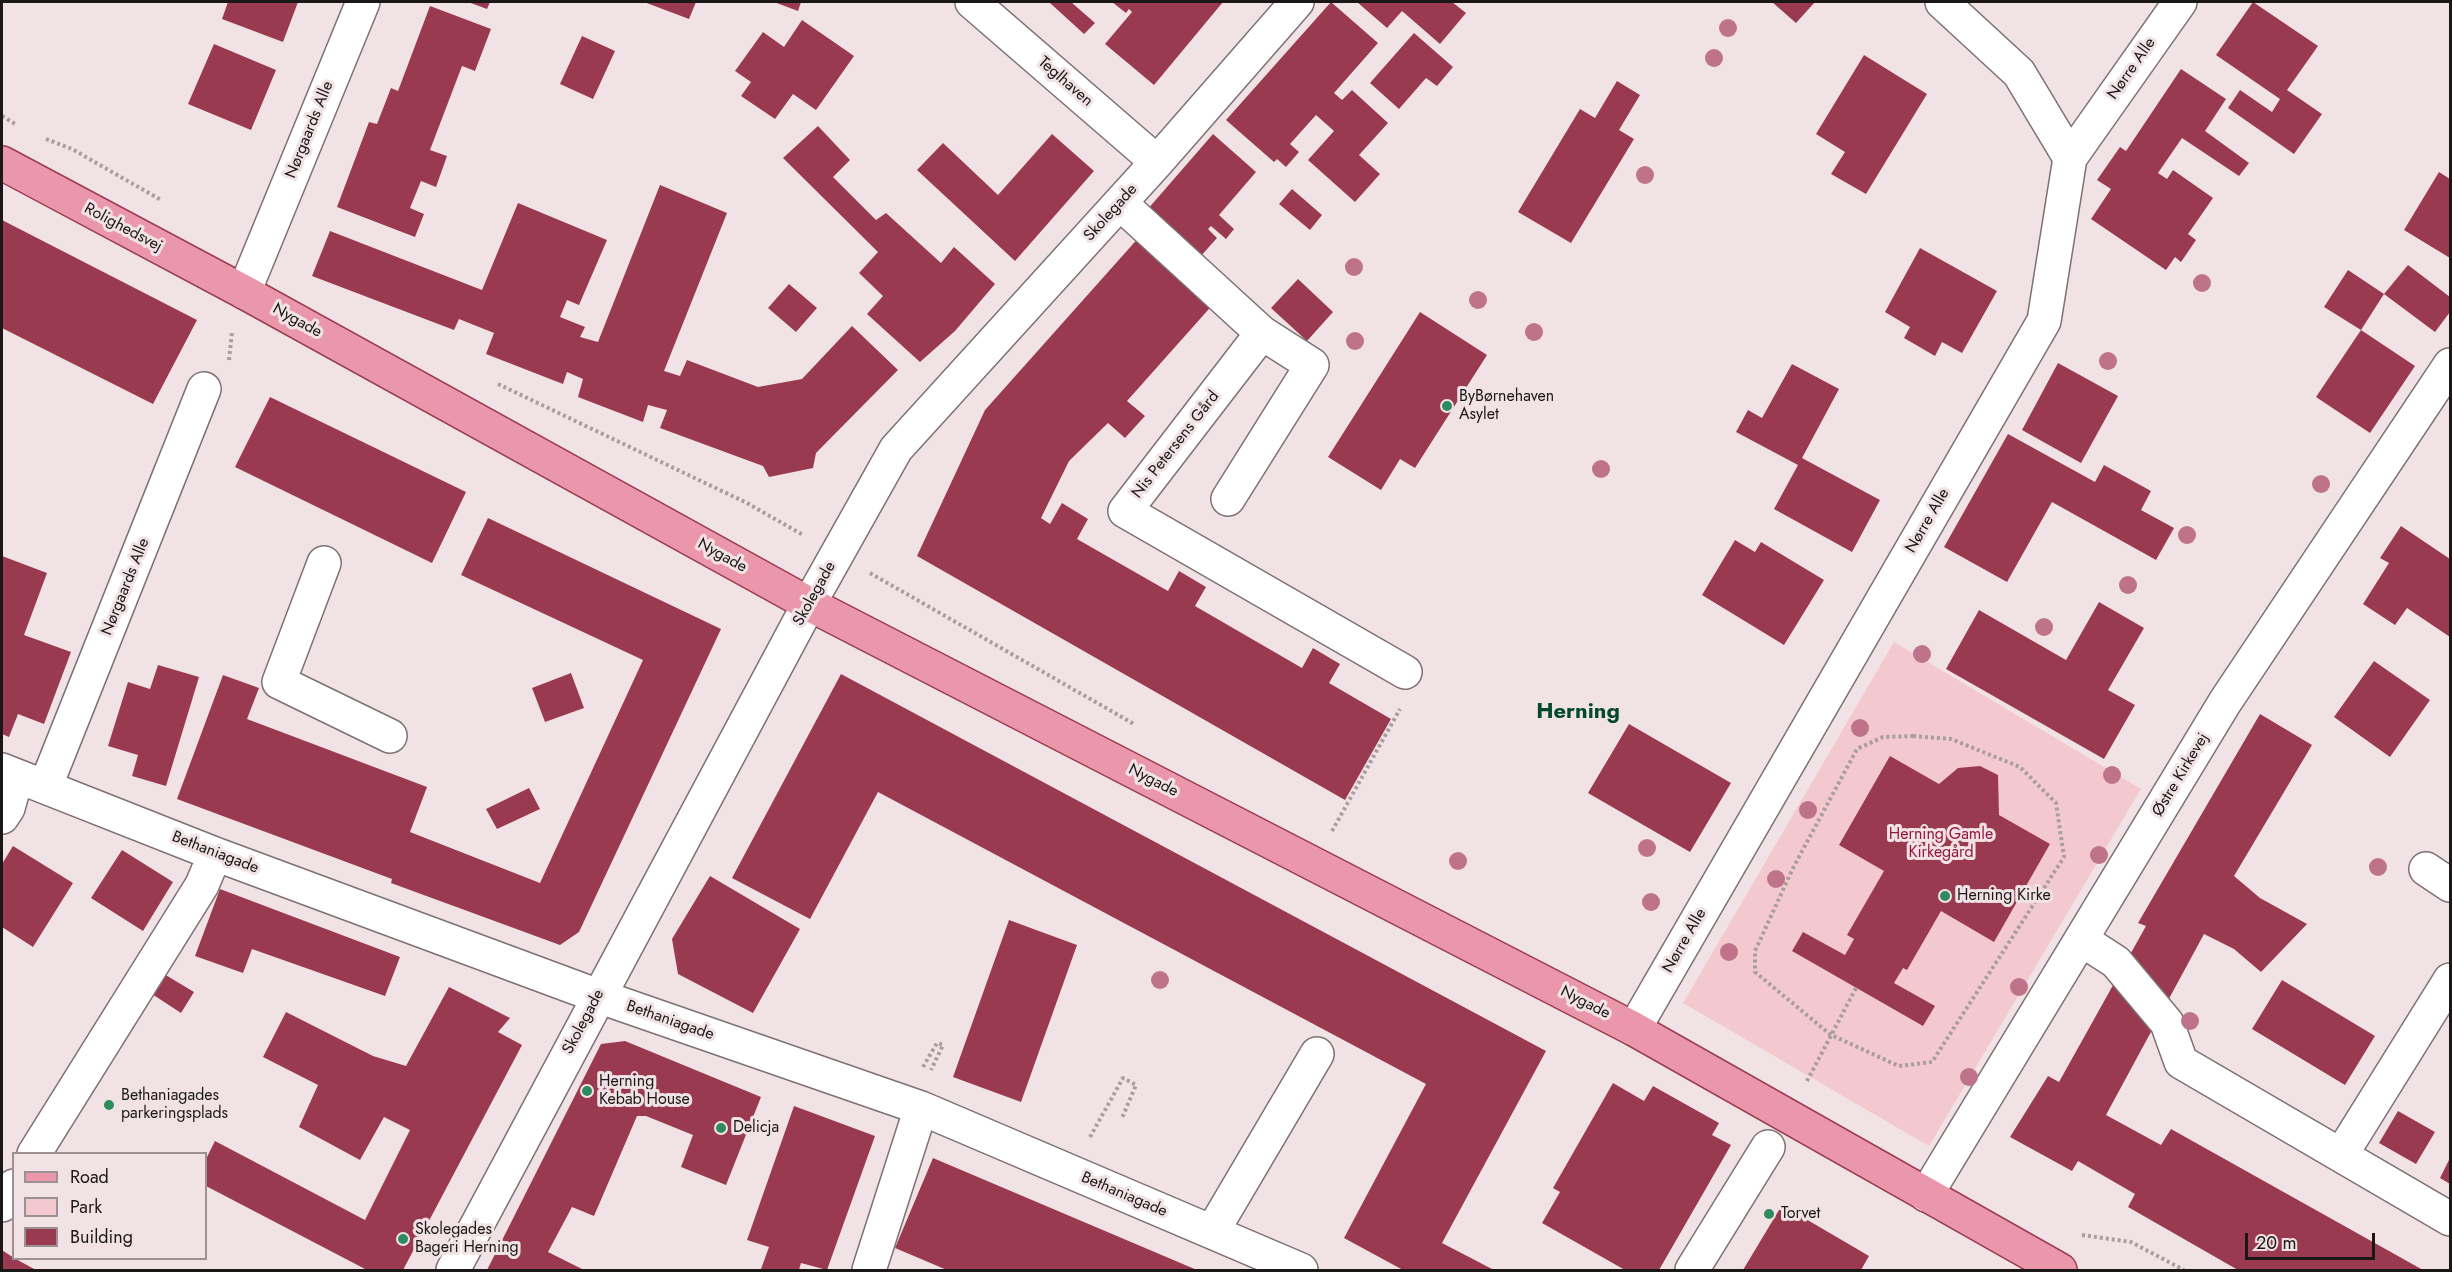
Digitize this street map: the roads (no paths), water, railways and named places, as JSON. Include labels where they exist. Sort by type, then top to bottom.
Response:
[{"type":"main road","name":"Rolighedsvej","points":[[2,163],[244,292]]},
{"type":"main road","name":"Nygade","points":[[244,292],[809,604],[1634,1029],[2060,1270]]},
{"type":"street","name":"Nørgaards Alle","points":[[244,292],[363,2]]},
{"type":"street","name":"Teglhaven","points":[[972,2],[1158,162]]},
{"type":"street","name":"Skolegade","points":[[453,1270],[809,604],[896,449],[1158,162],[1297,2]]},
{"type":"street","points":[[1942,2],[2019,74],[2070,158]]},
{"type":"street","name":"Nørre Alle","points":[[1634,1029],[2044,321],[2070,158],[2180,2]]},
{"type":"street","points":[[1120,203],[1262,333],[1312,365],[1228,499]]},
{"type":"street","name":"Nis Petersens Gård","points":[[1262,333],[1125,511],[1405,672]]},
{"type":"street","name":"Østre Kirkevej","points":[[1926,1195],[2226,702],[2451,365]]},
{"type":"street","name":"Nørgaards Alle","points":[[2,818],[204,388]]},
{"type":"street","points":[[324,563],[279,682],[390,736]]},
{"type":"street","name":"Bethaniagade","points":[[22,777],[215,854],[598,996],[921,1108],[1301,1270]]},
{"type":"street","points":[[35,1152],[202,885],[215,854]]},
{"type":"street","points":[[2082,940],[2116,962],[2167,1023],[2181,1062],[2451,1219]]},
{"type":"street","points":[[2342,1155],[2451,980]]},
{"type":"street","points":[[1212,1232],[1317,1054]]},
{"type":"street","points":[[869,1270],[921,1108]]},
{"type":"street","points":[[1692,1270],[1768,1147]]},
{"type":"street","points":[[2,1205],[12,1189]]},
{"type":"place","name":"ByBørnehaven Asylet","points":[[1447,406]]},
{"type":"place","name":"Herning Kirke","points":[[1945,896]]},
{"type":"place","name":"Herning Kebab House","points":[[587,1091]]},
{"type":"place","name":"Bethaniagades parkeringsplads","points":[[109,1105]]},
{"type":"place","name":"Delicja","points":[[721,1128]]},
{"type":"place","name":"Torvet","points":[[1769,1214]]},
{"type":"place","name":"Skolegades Bageri Herning","points":[[403,1239]]},
{"type":"district","name":"Herning","points":[[1578,713]]},
{"type":"park label","name":"Herning Gamle Kirkegård","points":[[1941,844]]}]
